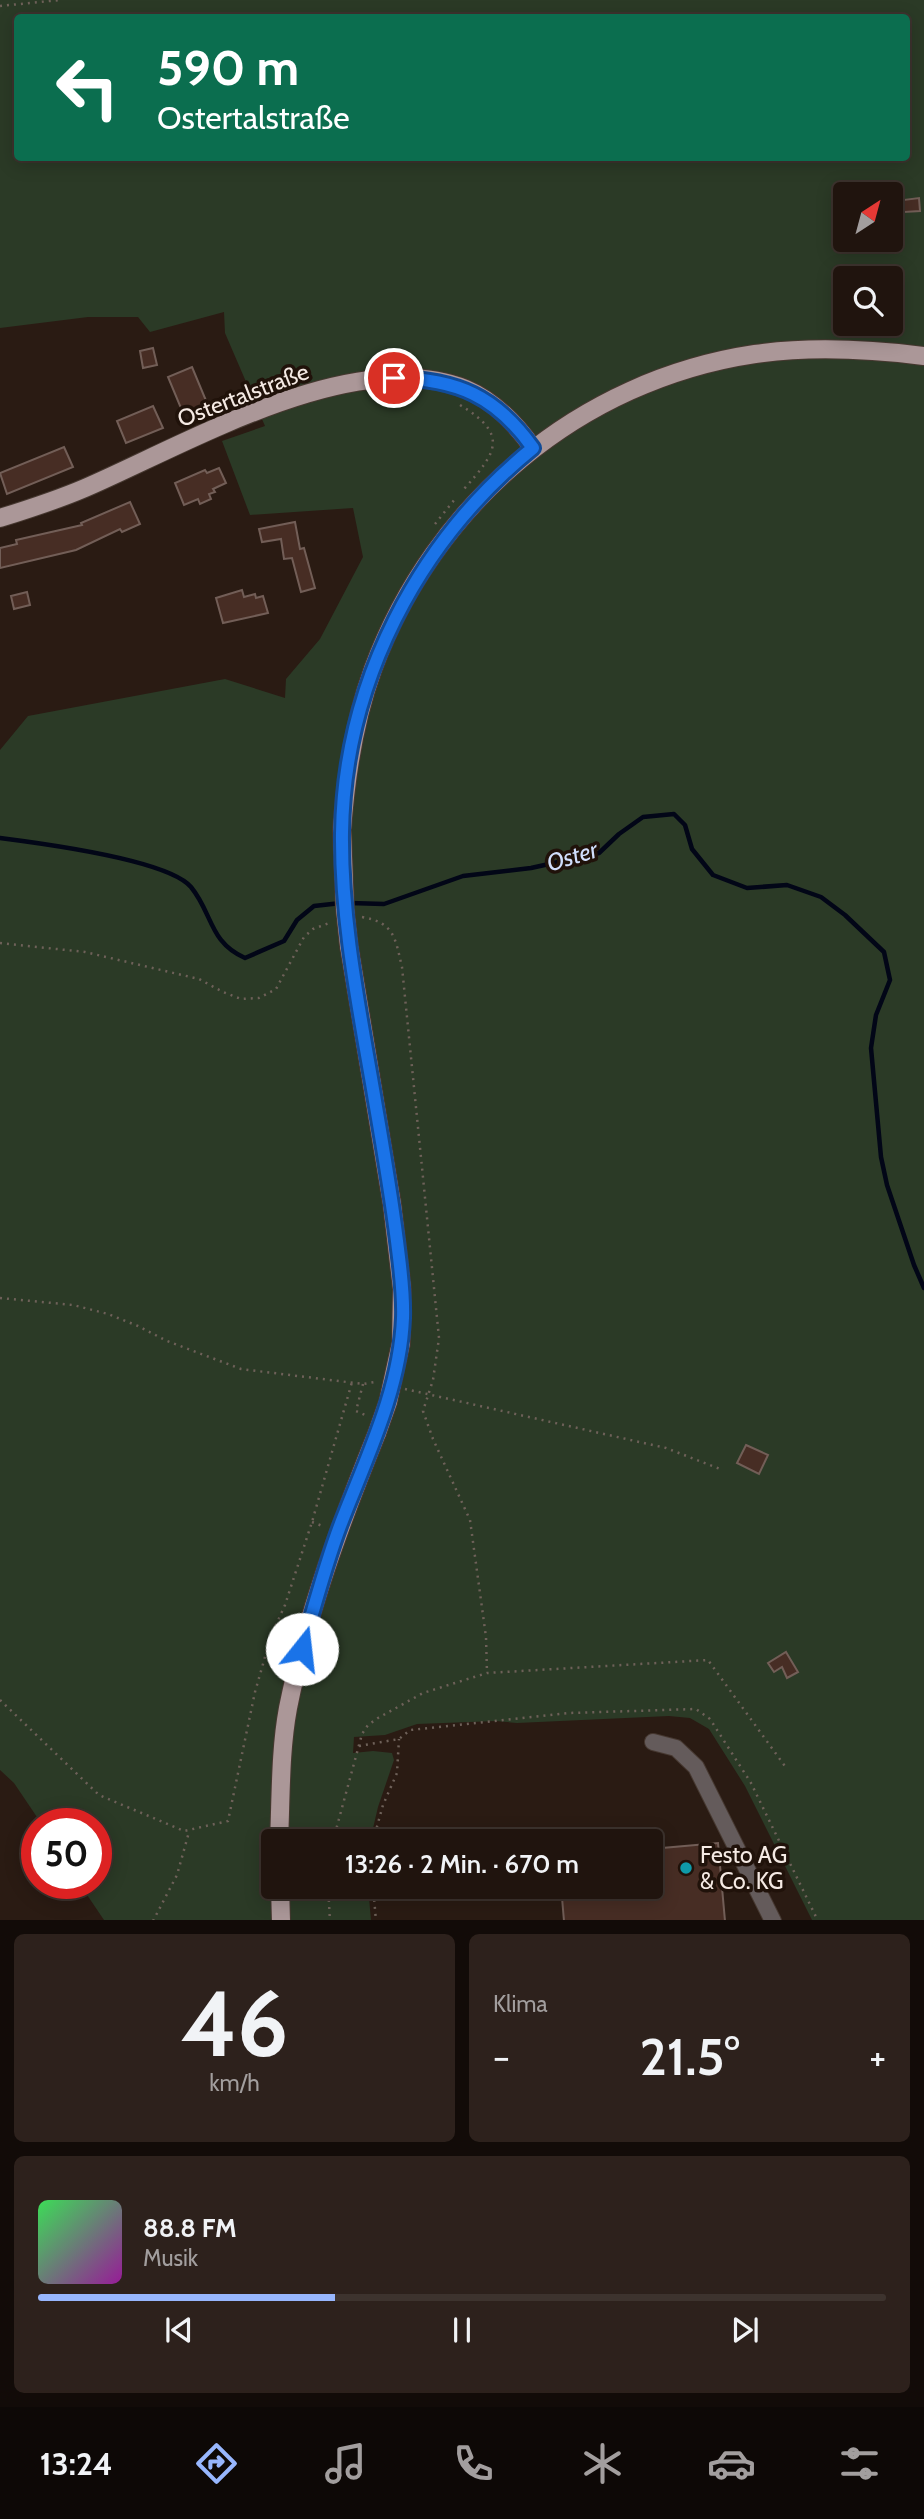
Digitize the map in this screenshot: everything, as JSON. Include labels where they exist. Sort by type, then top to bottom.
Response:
[{"type":"main road","points":[[279,1829],[281,1777],[288,1710],[299,1661],[374,1425],[388,1402],[401,1343],[402,1289],[395,1225],[349,946],[342,830],[349,758],[360,710],[373,669],[394,620],[419,574],[443,540],[489,486],[533,448],[601,404],[669,375],[754,354],[851,350],[924,356]]},
{"type":"main road","name":"Ostertalstraße","points":[[0,518],[38,507],[86,487],[263,408],[366,381],[423,379],[467,390],[486,400],[517,426],[533,448]]},
{"type":"main road","points":[[280,1899],[281,1920]]},
{"type":"lane","points":[[653,1742],[676,1748],[696,1767],[774,1920]]},
{"type":"path","points":[[0,6],[60,0]]},
{"type":"path","points":[[429,533],[442,514],[486,465],[494,449],[493,436],[470,411],[455,402]]},
{"type":"path","points":[[359,916],[377,919],[389,927],[394,935],[402,967],[439,1338],[433,1380],[422,1411],[470,1520],[485,1637],[486,1673]]},
{"type":"path","points":[[0,943],[97,955],[199,979],[241,999],[259,998],[276,989],[304,937],[313,929],[340,920]]},
{"type":"path","points":[[0,1298],[73,1306],[108,1314],[167,1341],[241,1369],[363,1384],[372,1381]]},
{"type":"path","points":[[0,1700],[99,1795],[189,1832],[228,1821],[255,1692],[271,1636],[285,1605],[312,1522],[352,1382]]},
{"type":"path","points":[[363,1384],[356,1411],[374,1425]]},
{"type":"path","points":[[428,1395],[666,1448],[720,1469]]},
{"type":"path","points":[[312,1522],[328,1527]]},
{"type":"path","points":[[336,1829],[362,1734],[368,1725],[423,1693],[486,1673],[708,1660],[787,1769]]},
{"type":"path","points":[[359,1745],[399,1739],[410,1730],[569,1713],[686,1707],[696,1709],[710,1719],[751,1783],[818,1920]]},
{"type":"path","points":[[376,1829],[397,1773],[399,1739]]},
{"type":"path","points":[[153,1920],[177,1875],[189,1832]]},
{"type":"path","points":[[329,1899],[330,1920]]},
{"type":"path","points":[[374,1899],[376,1920]]},
{"type":"green space","points":[[0,0],[924,0],[924,1920],[812,1920],[745,1786],[709,1729],[690,1718],[669,1716],[517,1723],[496,1721],[417,1724],[385,1735],[354,1737],[353,1753],[392,1753],[394,1760],[373,1829],[261,1829],[261,1899],[369,1899],[371,1920],[104,1920],[90,1899],[112,1899],[112,1808],[31,1808],[14,1783],[0,1770],[0,750],[28,716],[225,679],[285,698],[286,679],[320,639],[363,557],[353,508],[250,515],[222,441],[265,426],[225,333],[224,312],[150,332],[138,317],[88,317],[0,328]]},
{"type":"building","points":[[919,198],[920,211],[904,212],[903,200]]},
{"type":"building","points":[[153,348],[157,365],[143,368],[140,351]]},
{"type":"building","points":[[192,367],[207,403],[183,413],[168,377]]},
{"type":"building","points":[[153,406],[163,428],[126,443],[117,421]]},
{"type":"building","points":[[64,447],[73,467],[7,494],[0,473]]},
{"type":"building","points":[[219,468],[226,483],[213,489],[215,492],[209,494],[211,499],[200,504],[198,499],[184,505],[175,483],[205,470],[207,473]]},
{"type":"building","points":[[130,502],[140,524],[122,532],[120,529],[76,550],[0,568],[0,548],[17,544],[16,540],[82,525],[81,523]]},
{"type":"building","points":[[295,522],[300,549],[304,548],[315,588],[301,592],[292,558],[284,559],[281,539],[262,542],[259,529]]},
{"type":"building","points":[[242,590],[244,597],[255,594],[256,598],[263,596],[268,613],[223,623],[216,598]]},
{"type":"building","points":[[27,592],[30,605],[14,609],[11,596]]},
{"type":"building","points":[[746,1445],[768,1455],[759,1474],[737,1463]]},
{"type":"building","points":[[786,1652],[798,1672],[787,1678],[782,1667],[774,1672],[768,1663]]},
{"type":"building","name":"Festo AG & Co. KG","points":[[718,1843],[725,1920],[564,1920],[562,1899],[663,1899],[663,1848]]},
{"type":"waterway","name":"Oster","points":[[350,903],[384,904],[463,876],[531,868],[599,853],[643,817],[674,814],[685,825],[692,849],[713,875],[747,888],[787,885],[821,897],[845,915],[884,952],[890,980],[876,1015],[871,1048],[881,1157],[887,1185],[924,1288]]},
{"type":"waterway","name":"Oster","points":[[0,838],[101,854],[157,868],[178,877],[191,887],[198,897],[224,944],[245,958],[284,941],[297,920],[314,906],[341,903]]},
{"type":"place","name":"Festo AG & Co. KG","points":[[686,1868]]},
{"type":"route","points":[[302,1649],[339,1530],[388,1402],[401,1343],[403,1317],[392,1204],[345,909],[342,830],[349,758],[373,669],[394,620],[419,574],[476,500],[533,448],[517,426],[499,410],[467,390],[445,382],[394,378]]}]
